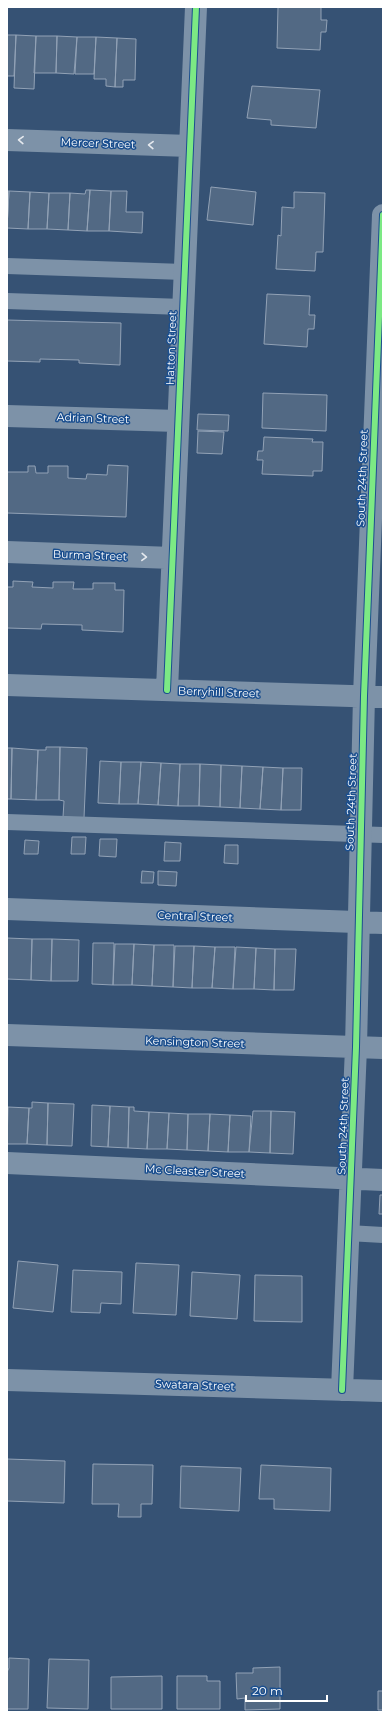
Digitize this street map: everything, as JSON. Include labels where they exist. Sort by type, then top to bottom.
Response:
[{"type":"street","name":"Hatton Street","points":[[167,690],[196,7]]},
{"type":"street","name":"Mercer Street","points":[[7,140],[190,146]]},
{"type":"street","name":"South 24th Street","points":[[342,1390],[356,1047],[360,834],[373,697],[383,215]]},
{"type":"street","name":"Adrian Street","points":[[7,416],[178,421]]},
{"type":"street","name":"Burma Street","points":[[7,552],[172,558]]},
{"type":"street","name":"Berryhill Street","points":[[7,685],[373,697]]},
{"type":"street","name":"Central Street","points":[[7,909],[383,923]]},
{"type":"street","name":"Kensington Street","points":[[7,1035],[383,1048]]},
{"type":"street","name":"Mc Cleaster Street","points":[[7,1163],[383,1180]]},
{"type":"street","name":"Swatara Street","points":[[7,1380],[383,1391]]},
{"type":"lane","points":[[7,266],[184,272]]},
{"type":"lane","points":[[7,301],[183,307]]},
{"type":"lane","points":[[7,822],[383,835]]},
{"type":"lane","points":[[348,1233],[383,1235]]},
{"type":"building","points":[[278,7],[321,7],[321,20],[327,20],[326,32],[321,32],[320,50],[277,48]]},
{"type":"building","points":[[7,35],[16,35],[14,76],[7,76]]},
{"type":"building","points":[[16,35],[36,36],[34,89],[14,88]]},
{"type":"building","points":[[36,36],[57,36],[56,73],[34,73]]},
{"type":"building","points":[[57,36],[77,37],[74,74],[56,73]]},
{"type":"building","points":[[77,37],[96,37],[94,74],[75,74]]},
{"type":"building","points":[[96,37],[117,38],[115,87],[106,86],[106,79],[94,79]]},
{"type":"building","points":[[117,38],[136,39],[135,80],[123,80],[123,87],[115,87]]},
{"type":"building","points":[[252,86],[320,90],[316,128],[271,125],[271,120],[247,118]]},
{"type":"building","points":[[211,187],[256,192],[253,225],[207,220]]},
{"type":"building","points":[[86,190],[90,190],[87,231],[68,230],[70,193],[85,194]]},
{"type":"building","points":[[90,190],[111,191],[109,231],[87,231]]},
{"type":"building","points":[[7,191],[9,191],[7,228]]},
{"type":"building","points":[[9,191],[30,192],[28,229],[7,228]]},
{"type":"building","points":[[111,191],[127,191],[126,212],[143,212],[142,233],[109,231]]},
{"type":"building","points":[[30,192],[49,193],[47,229],[28,229]]},
{"type":"building","points":[[294,192],[325,193],[323,252],[316,252],[315,271],[276,269],[278,235],[281,236],[282,207],[294,208]]},
{"type":"building","points":[[49,193],[70,193],[68,230],[47,229]]},
{"type":"building","points":[[267,294],[310,296],[309,315],[315,315],[314,329],[308,329],[307,347],[264,344]]},
{"type":"building","points":[[7,320],[121,323],[120,365],[79,363],[79,360],[40,359],[40,362],[7,361]]},
{"type":"building","points":[[263,393],[327,395],[326,431],[262,428]]},
{"type":"building","points":[[198,414],[229,415],[228,431],[197,430]]},
{"type":"building","points":[[198,431],[224,432],[222,454],[197,453]]},
{"type":"building","points":[[264,437],[313,439],[312,442],[323,442],[322,471],[313,471],[313,476],[262,474],[263,460],[257,460],[258,451],[263,451]]},
{"type":"building","points":[[108,465],[128,466],[126,517],[7,513],[7,472],[28,472],[28,466],[35,466],[36,473],[48,473],[48,466],[68,466],[68,478],[86,479],[87,474],[107,475]]},
{"type":"building","points":[[13,581],[33,582],[32,587],[53,588],[53,582],[74,582],[73,589],[93,589],[93,583],[115,583],[115,590],[124,590],[123,632],[82,630],[82,625],[42,624],[41,629],[7,628],[7,587],[13,587]]},
{"type":"building","points":[[46,747],[60,747],[59,800],[36,800],[38,750],[46,750]]},
{"type":"building","points":[[60,747],[87,748],[84,818],[63,817],[64,801],[59,800]]},
{"type":"building","points":[[7,748],[12,748],[11,799],[7,799]]},
{"type":"building","points":[[12,748],[38,750],[36,800],[11,799]]},
{"type":"building","points":[[100,761],[121,762],[119,804],[98,803]]},
{"type":"building","points":[[121,762],[141,762],[138,804],[119,804]]},
{"type":"building","points":[[141,762],[161,763],[158,805],[138,804]]},
{"type":"building","points":[[161,763],[180,764],[178,806],[158,805]]},
{"type":"building","points":[[180,764],[200,764],[199,806],[178,806]]},
{"type":"building","points":[[200,764],[221,765],[220,807],[199,806]]},
{"type":"building","points":[[221,765],[242,766],[240,808],[220,807]]},
{"type":"building","points":[[242,766],[263,767],[260,809],[240,808]]},
{"type":"building","points":[[263,767],[283,768],[281,810],[260,809]]},
{"type":"building","points":[[283,768],[302,768],[301,810],[281,810]]},
{"type":"building","points":[[72,837],[86,837],[85,854],[71,854]]},
{"type":"building","points":[[100,839],[117,839],[116,857],[99,856]]},
{"type":"building","points":[[25,840],[39,841],[38,854],[24,854]]},
{"type":"building","points":[[165,842],[181,843],[180,861],[164,861]]},
{"type":"building","points":[[225,845],[238,845],[238,864],[224,863]]},
{"type":"building","points":[[142,871],[154,872],[153,883],[141,883]]},
{"type":"building","points":[[158,871],[177,872],[176,886],[158,885]]},
{"type":"building","points":[[7,938],[32,939],[31,980],[7,979]]},
{"type":"building","points":[[32,939],[52,939],[51,981],[31,980]]},
{"type":"building","points":[[52,939],[79,940],[78,981],[51,981]]},
{"type":"building","points":[[93,943],[114,943],[113,985],[92,984]]},
{"type":"building","points":[[115,944],[134,944],[132,985],[113,985]]},
{"type":"building","points":[[134,944],[154,945],[152,986],[132,985]]},
{"type":"building","points":[[154,945],[174,945],[173,987],[152,986]]},
{"type":"building","points":[[175,946],[194,946],[192,988],[173,987]]},
{"type":"building","points":[[194,946],[215,947],[212,988],[192,988]]},
{"type":"building","points":[[215,947],[235,947],[233,989],[212,988]]},
{"type":"building","points":[[236,947],[256,948],[254,989],[233,989]]},
{"type":"building","points":[[256,948],[275,949],[274,990],[254,989]]},
{"type":"building","points":[[275,949],[296,949],[294,990],[274,990]]},
{"type":"building","points":[[32,1102],[48,1103],[47,1145],[27,1144],[29,1108],[32,1108]]},
{"type":"building","points":[[48,1103],[74,1104],[72,1146],[47,1145]]},
{"type":"building","points":[[92,1105],[110,1106],[108,1147],[91,1146]]},
{"type":"building","points":[[110,1106],[129,1107],[128,1148],[108,1147]]},
{"type":"building","points":[[8,1107],[29,1108],[27,1144],[7,1144]]},
{"type":"building","points":[[129,1107],[134,1107],[134,1111],[149,1112],[147,1149],[128,1148]]},
{"type":"building","points":[[253,1111],[271,1111],[270,1153],[249,1152]]},
{"type":"building","points":[[271,1111],[295,1112],[293,1154],[270,1153]]},
{"type":"building","points":[[149,1112],[169,1113],[167,1149],[147,1149]]},
{"type":"building","points":[[169,1113],[188,1114],[187,1150],[167,1149]]},
{"type":"building","points":[[188,1114],[210,1114],[208,1151],[187,1150]]},
{"type":"building","points":[[210,1114],[230,1115],[228,1152],[208,1151]]},
{"type":"building","points":[[230,1115],[251,1116],[249,1152],[228,1152]]},
{"type":"building","points":[[380,1195],[383,1195],[383,1214],[379,1214]]},
{"type":"building","points":[[18,1261],[58,1265],[53,1312],[13,1308]]},
{"type":"building","points":[[136,1263],[179,1265],[176,1315],[133,1313]]},
{"type":"building","points":[[73,1270],[122,1272],[121,1304],[101,1303],[100,1313],[71,1312]]},
{"type":"building","points":[[192,1272],[240,1275],[237,1319],[190,1316]]},
{"type":"building","points":[[255,1275],[302,1276],[302,1322],[254,1321]]},
{"type":"building","points":[[7,1459],[65,1461],[64,1503],[7,1501]]},
{"type":"building","points":[[93,1464],[153,1465],[152,1504],[141,1504],[141,1517],[118,1517],[119,1504],[92,1504]]},
{"type":"building","points":[[261,1465],[331,1468],[330,1511],[274,1509],[274,1499],[259,1499]]},
{"type":"building","points":[[181,1466],[241,1468],[239,1511],[180,1508]]},
{"type":"building","points":[[9,1658],[29,1659],[28,1709],[7,1709],[7,1672],[9,1668]]},
{"type":"building","points":[[49,1659],[89,1660],[88,1709],[47,1708]]},
{"type":"building","points":[[280,1667],[280,1709],[245,1710],[245,1698],[237,1699],[236,1673],[253,1673],[253,1668]]},
{"type":"building","points":[[162,1676],[162,1709],[111,1709],[111,1677]]},
{"type":"building","points":[[177,1676],[207,1676],[207,1681],[220,1681],[220,1709],[177,1709]]},
{"type":"building","points":[[378,1691],[383,1691],[383,1710],[378,1710]]},
{"type":"cycle path","points":[[167,690],[196,7]]},
{"type":"cycle path","points":[[342,1390],[356,1047],[364,696],[383,215]]}]
